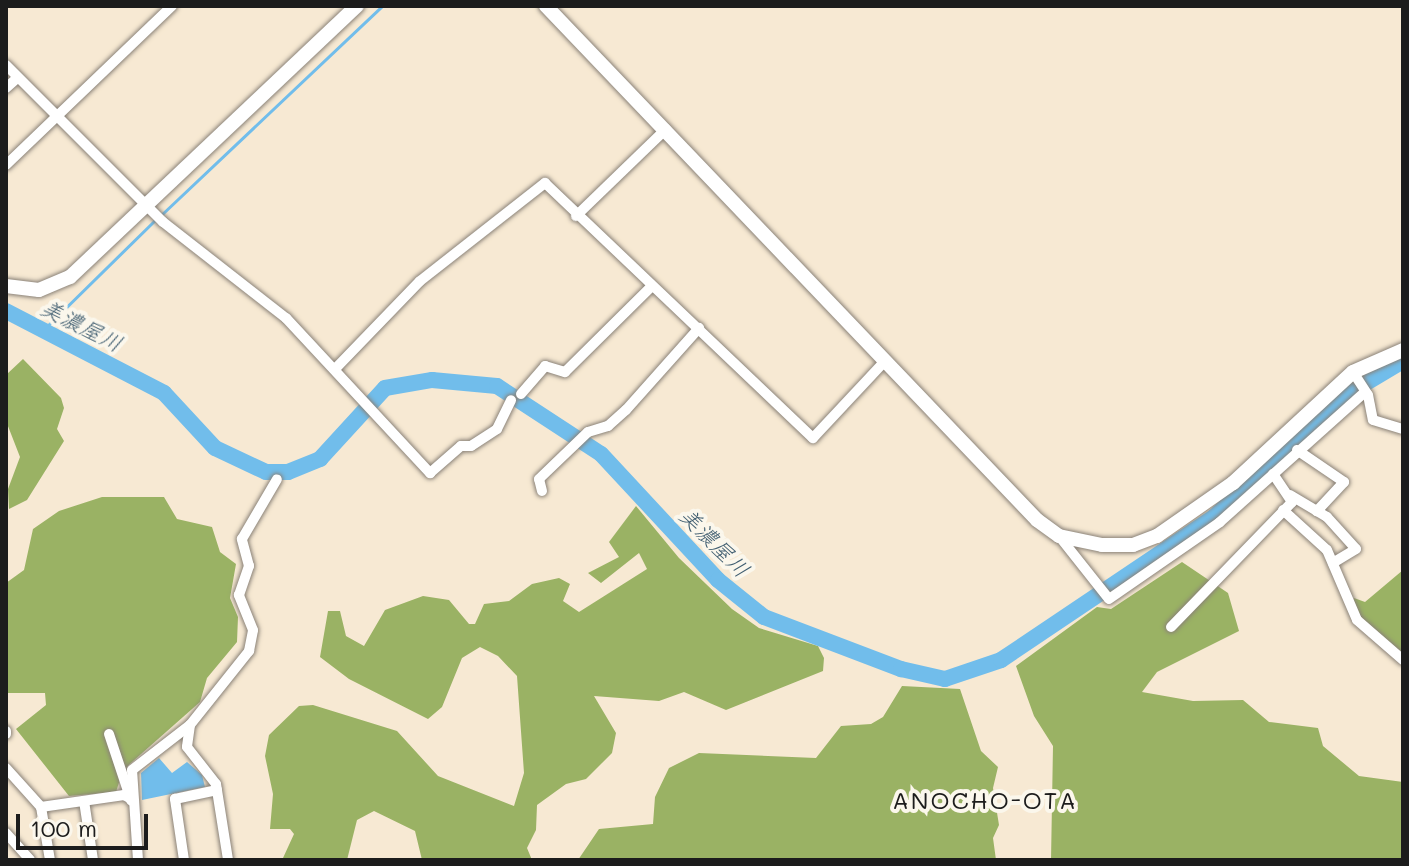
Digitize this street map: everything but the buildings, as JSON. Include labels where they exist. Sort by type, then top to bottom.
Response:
[{"type":"street","points":[[6,165],[172,6]]},
{"type":"street","points":[[6,286],[39,290],[70,277],[357,6]]},
{"type":"street","points":[[546,6],[1037,520],[1059,536],[1109,599],[1220,522],[1365,391]]},
{"type":"street","points":[[6,65],[147,204],[286,318],[430,473],[461,446],[471,446],[497,429],[511,400]]},
{"type":"street","points":[[6,88],[17,78]]},
{"type":"street","points":[[576,216],[666,129]]},
{"type":"street","points":[[335,369],[420,281],[545,183],[576,216],[813,438],[885,361]]},
{"type":"street","points":[[521,394],[545,366],[565,372],[651,287]]},
{"type":"street","points":[[542,491],[539,479],[588,432],[608,426],[626,410],[699,328]]},
{"type":"street","points":[[1059,536],[1102,545],[1133,545],[1157,536],[1233,483],[1354,374],[1403,350]]},
{"type":"street","points":[[1354,374],[1365,391],[1373,420],[1403,429]]},
{"type":"street","points":[[1297,450],[1344,482],[1317,511]]},
{"type":"street","points":[[1273,474],[1290,495],[1317,511],[1356,549],[1333,563]]},
{"type":"street","points":[[138,860],[132,770],[190,725],[251,647],[253,630],[239,595],[249,566],[242,539],[277,479]]},
{"type":"street","points":[[1171,627],[1292,502],[1290,495]]},
{"type":"street","points":[[1283,510],[1327,550],[1357,620],[1403,660]]},
{"type":"street","points":[[190,725],[187,747],[212,775],[228,860]]},
{"type":"street","points":[[109,734],[132,802]]},
{"type":"street","points":[[6,768],[41,807],[50,860]]},
{"type":"street","points":[[184,860],[175,799],[217,790]]},
{"type":"street","points":[[41,807],[124,795],[132,802]]},
{"type":"street","points":[[84,801],[93,860]]},
{"type":"street","points":[[6,833],[30,860]]},
{"type":"green space","points":[[23,359],[61,398],[64,408],[57,429],[64,441],[27,500],[9,509],[8,489],[20,457],[6,421],[6,375]]},
{"type":"green space","points":[[102,497],[164,497],[177,519],[212,527],[220,552],[236,564],[230,598],[238,617],[237,642],[207,678],[200,702],[123,770],[116,792],[69,796],[16,729],[46,705],[45,693],[6,693],[6,583],[24,570],[33,529],[59,511]]},
{"type":"green space","points":[[636,506],[679,558],[732,609],[759,628],[818,646],[824,658],[823,671],[726,710],[684,692],[659,701],[594,696],[616,733],[612,753],[586,779],[566,784],[537,805],[536,830],[527,848],[532,860],[422,860],[415,831],[374,811],[357,820],[347,860],[283,858],[294,834],[290,829],[270,829],[273,794],[265,756],[269,735],[299,706],[313,705],[397,731],[438,776],[514,806],[524,773],[517,676],[498,656],[480,647],[462,658],[442,707],[428,719],[349,679],[320,657],[328,611],[340,611],[346,636],[364,646],[385,610],[423,596],[449,600],[469,624],[475,624],[484,604],[509,601],[532,584],[559,578],[570,584],[563,601],[579,612],[647,569],[639,553],[601,583],[588,573],[619,557],[609,542]]},
{"type":"green space","points":[[1182,562],[1228,593],[1239,631],[1157,672],[1142,692],[1193,701],[1243,700],[1269,722],[1318,728],[1323,746],[1359,776],[1403,782],[1403,860],[1051,860],[1053,746],[1034,716],[1016,666],[1097,607],[1111,609]]},
{"type":"green space","points":[[1403,570],[1403,660],[1359,625],[1353,609],[1354,598],[1365,602]]},
{"type":"green space","points":[[902,686],[960,689],[981,751],[998,767],[993,788],[999,825],[993,838],[996,860],[578,860],[599,829],[653,824],[655,797],[669,768],[699,753],[816,758],[841,726],[871,724],[883,717]]},
{"type":"water","points":[[159,758],[172,773],[187,762],[202,775],[205,787],[142,800],[141,773]]},
{"type":"waterway","points":[[161,215],[382,6]]},
{"type":"waterway","points":[[43,330],[155,220]]},
{"type":"waterway","name":"美濃屋川","points":[[6,311],[164,393],[215,448],[266,472],[288,472],[320,459],[385,388],[432,380],[497,386],[601,454],[718,580],[764,617],[901,669],[945,679],[1001,660],[1214,517],[1339,399],[1403,361]]},
{"type":"district","name":"ANOCHO-OTA","points":[[985,800]]}]
